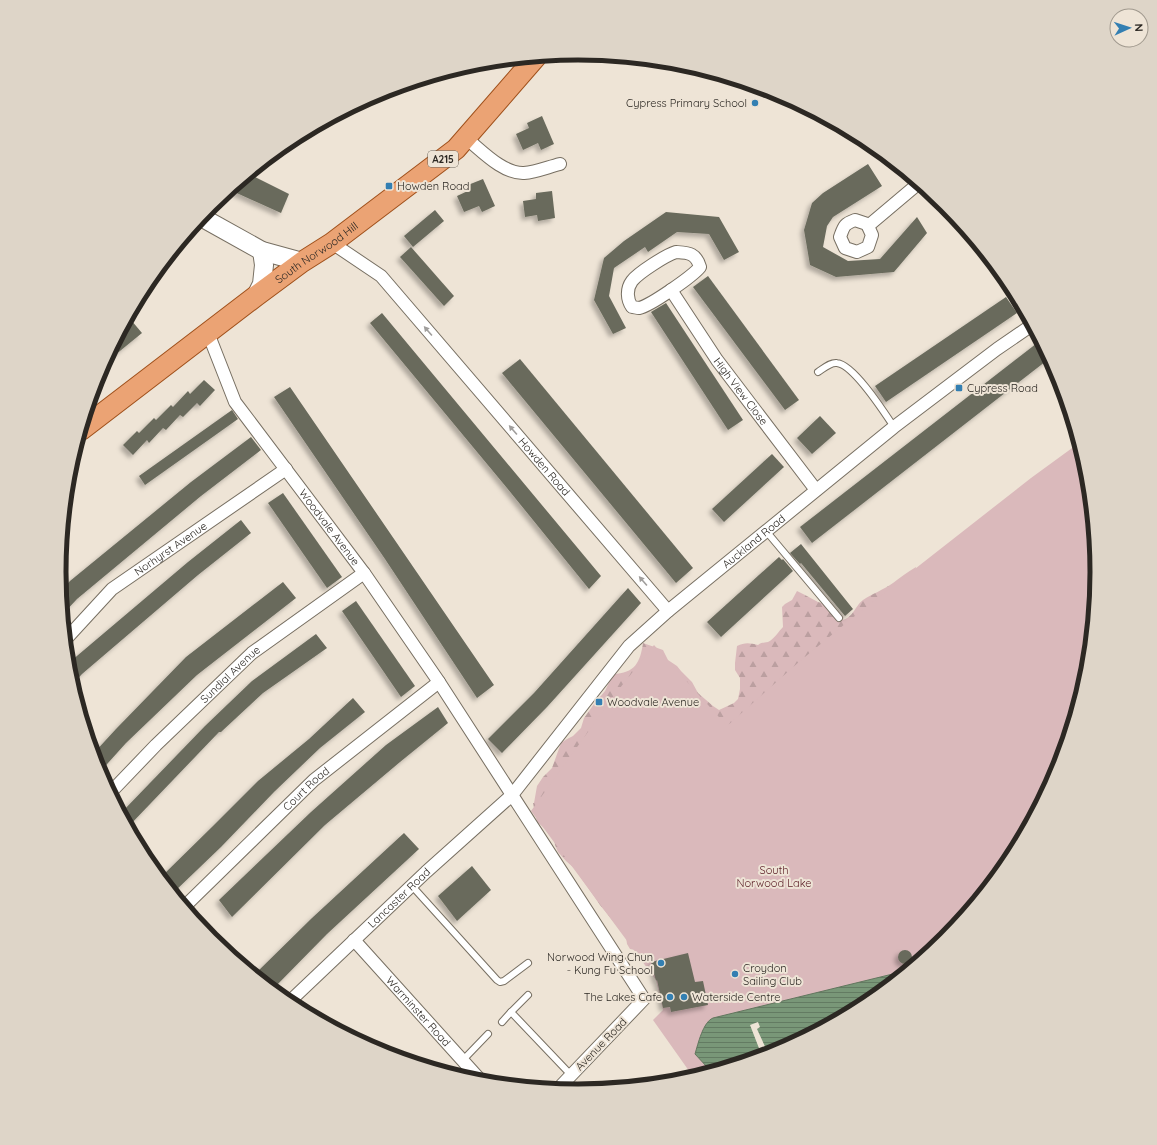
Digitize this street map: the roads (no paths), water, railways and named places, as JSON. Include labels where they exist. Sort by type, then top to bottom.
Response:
[{"type":"main road","name":"South Norwood Hill","points":[[88,425],[256,296],[302,262],[332,243],[456,149],[528,63]]},
{"type":"main road","points":[[207,220],[262,251],[302,262]]},
{"type":"main road","points":[[256,296],[262,284],[264,265],[262,251]]},
{"type":"street","points":[[466,138],[502,167],[515,172],[524,173],[560,164]]},
{"type":"street","points":[[868,226],[915,186]]},
{"type":"street","name":"Howden Road","points":[[332,243],[381,276],[668,611]]},
{"type":"street","points":[[676,252],[694,255],[700,267],[671,290],[638,308],[632,307],[629,303],[628,288],[636,277],[669,254],[676,252]]},
{"type":"street","name":"High View Close","points":[[671,290],[717,360],[816,490]]},
{"type":"street","name":"Auckland Road","points":[[512,795],[629,646],[668,611],[894,427],[997,349],[1028,328]]},
{"type":"street","name":"Woodvale Avenue","points":[[208,332],[236,402],[364,573],[438,682],[644,999]]},
{"type":"street","name":"Norhyrst Avenue","points":[[70,635],[112,589],[286,469]]},
{"type":"street","name":"Sundial Avenue","points":[[114,789],[156,745],[252,653],[364,573]]},
{"type":"street","name":"Court Road","points":[[188,903],[314,780],[438,682]]},
{"type":"street","name":"Lancaster Road","points":[[293,998],[412,886],[512,795]]},
{"type":"street","name":"Warminster Road","points":[[354,940],[474,1074]]},
{"type":"street","name":"Avenue Road","points":[[562,1085],[644,999]]},
{"type":"lane","points":[[818,372],[831,364],[841,364],[858,378],[894,427]]},
{"type":"lane","points":[[766,531],[839,618]]},
{"type":"lane","points":[[412,886],[500,982],[504,982],[528,963]]},
{"type":"lane","points":[[502,1022],[528,995]]},
{"type":"lane","points":[[511,1012],[571,1075]]},
{"type":"lane","points":[[462,1061],[488,1034]]},
{"type":"place","name":"Cypress Primary School","points":[[755,103]]},
{"type":"place","name":"Howden Road","points":[[389,186]]},
{"type":"place","name":"Cypress Road","points":[[959,388]]},
{"type":"place","name":"Woodvale Avenue","points":[[599,702]]},
{"type":"place","name":"Norwood Wing Chun - Kung Fu School","points":[[661,963]]},
{"type":"place","name":"Croydon Sailing Club","points":[[735,974]]},
{"type":"place","name":"The Lakes Cafe","points":[[670,997]]},
{"type":"place","name":"Waterside Centre","points":[[684,997]]},
{"type":"park label","name":"South Norwood Lake","points":[[774,876]]}]
